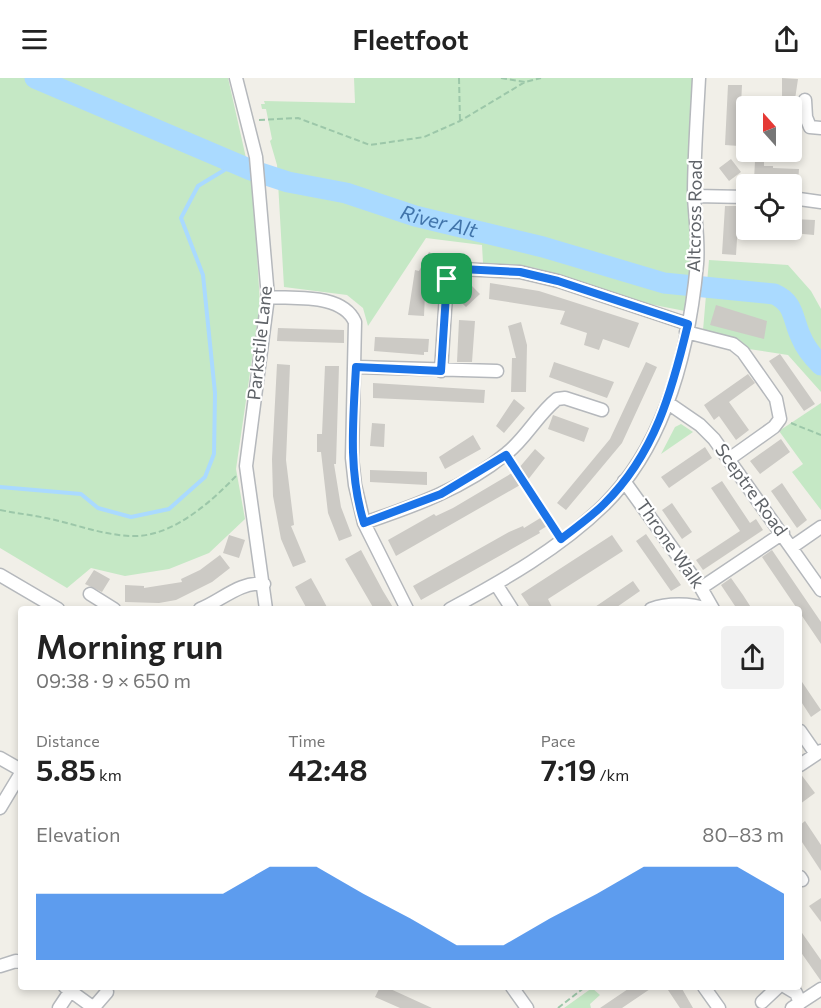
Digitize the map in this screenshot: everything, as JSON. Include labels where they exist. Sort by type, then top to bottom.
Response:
[{"type":"street","name":"Parkstile Lane","points":[[236,78],[256,157],[268,297],[246,466],[266,606]]},
{"type":"street","name":"Altcross Road","points":[[456,606],[496,584],[561,539],[603,505],[643,454],[668,403],[688,326],[698,262],[694,196],[699,78]]},
{"type":"street","points":[[805,100],[806,117],[810,127],[821,128]]},
{"type":"street","points":[[694,196],[736,197]]},
{"type":"street","points":[[802,199],[821,202]]},
{"type":"street","points":[[441,371],[447,279],[461,269],[520,272],[558,281],[688,326],[734,344],[743,352],[776,399],[780,419],[774,427],[729,459]]},
{"type":"street","points":[[268,297],[336,303],[345,308],[357,327],[352,458],[355,485],[364,523],[406,606]]},
{"type":"street","points":[[356,367],[497,371]]},
{"type":"street","points":[[364,523],[441,494],[506,455],[557,399],[565,398],[602,410]]},
{"type":"street","name":"Sceptre Road","points":[[668,403],[700,425],[729,459],[821,590]]},
{"type":"street","name":"Throne Walk","points":[[624,481],[701,588],[711,606]]},
{"type":"street","points":[[792,547],[821,527]]},
{"type":"street","points":[[701,588],[783,533]]},
{"type":"street","points":[[0,574],[53,606]]},
{"type":"street","points":[[206,606],[254,583],[264,585]]},
{"type":"street","points":[[496,584],[510,606]]},
{"type":"street","points":[[90,594],[109,606]]},
{"type":"street","points":[[668,606],[700,606]]},
{"type":"street","points":[[802,733],[818,752],[802,764]]},
{"type":"street","points":[[0,758],[18,770]]},
{"type":"street","points":[[0,808],[18,777]]},
{"type":"street","points":[[0,966],[18,961]]},
{"type":"street","points":[[791,990],[796,1005],[821,989]]},
{"type":"street","points":[[59,1008],[69,990]]},
{"type":"street","points":[[73,990],[95,1007],[107,992]]},
{"type":"street","points":[[514,990],[527,1008]]},
{"type":"street","points":[[707,990],[718,1008]]},
{"type":"street","points":[[762,1002],[775,990]]},
{"type":"path","points":[[459,78],[460,121]]},
{"type":"path","points":[[501,78],[525,82]]},
{"type":"path","points":[[248,120],[297,118],[370,146],[424,137],[460,121],[525,82],[542,78]]},
{"type":"path","points":[[780,419],[821,435]]},
{"type":"path","points":[[506,455],[561,539]]},
{"type":"path","points":[[0,510],[57,521],[96,532],[133,537],[165,530],[194,514],[224,489],[246,466]]},
{"type":"path","points":[[558,1008],[581,990]]},
{"type":"green space","points":[[0,78],[228,78],[253,189],[260,304],[236,469],[245,519],[209,553],[169,569],[125,576],[91,568],[67,588],[0,548]]},
{"type":"green space","points":[[354,78],[699,78],[690,312],[644,303],[536,268],[483,263],[482,245],[426,238],[368,326],[363,308],[347,295],[284,287],[277,165],[270,141],[272,139],[266,109],[262,109],[261,104],[265,104],[264,101],[355,103]]},
{"type":"green space","points":[[709,260],[788,265],[811,291],[821,309],[821,392],[788,355],[702,342]]},
{"type":"green space","points":[[821,403],[821,510],[792,472],[803,464],[779,431]]},
{"type":"green space","points":[[681,424],[693,432],[661,454],[675,427]]},
{"type":"green space","points":[[589,990],[594,990],[600,995],[590,1004],[591,1008],[564,1008]]},
{"type":"building","points":[[782,78],[798,79],[795,96],[782,96]]},
{"type":"building","points":[[728,85],[742,85],[741,96],[736,96],[736,146],[725,145]]},
{"type":"building","points":[[731,159],[741,172],[729,181],[719,168]]},
{"type":"building","points":[[755,162],[764,162],[764,166],[773,166],[773,168],[799,169],[799,174],[754,174]]},
{"type":"building","points":[[725,206],[736,206],[736,255],[722,254]]},
{"type":"building","points":[[802,219],[815,220],[814,235],[802,234]]},
{"type":"building","points":[[429,252],[441,258],[435,268],[433,267],[425,293],[424,316],[408,315],[415,270],[419,271]]},
{"type":"building","points":[[490,283],[539,291],[639,323],[629,348],[603,339],[599,350],[584,345],[587,333],[560,324],[565,311],[489,299]]},
{"type":"building","points":[[470,284],[480,294],[466,307],[456,297]]},
{"type":"building","points":[[716,305],[767,321],[764,339],[710,325]]},
{"type":"building","points":[[459,320],[475,321],[472,362],[457,362]]},
{"type":"building","points":[[521,322],[527,345],[526,392],[511,392],[512,358],[516,358],[508,326]]},
{"type":"building","points":[[278,328],[344,330],[344,343],[277,341]]},
{"type":"building","points":[[375,337],[429,339],[428,352],[424,352],[424,355],[374,351]]},
{"type":"building","points":[[780,354],[815,404],[804,411],[769,361]]},
{"type":"building","points":[[554,362],[614,382],[607,398],[549,377]]},
{"type":"building","points":[[646,362],[657,367],[622,443],[566,510],[557,503],[610,439]]},
{"type":"building","points":[[277,364],[290,365],[286,460],[294,525],[291,526],[306,562],[293,567],[281,539],[273,496],[272,459]]},
{"type":"building","points":[[325,366],[339,366],[336,464],[334,464],[341,507],[352,536],[339,541],[328,513],[321,452],[317,452],[317,434],[322,434]]},
{"type":"building","points":[[748,374],[755,383],[729,402],[749,430],[736,440],[719,416],[714,420],[704,405]]},
{"type":"building","points":[[373,383],[485,390],[484,403],[373,398]]},
{"type":"building","points":[[514,399],[525,408],[504,433],[496,426]]},
{"type":"building","points":[[553,415],[589,428],[584,442],[548,429]]},
{"type":"building","points":[[372,423],[385,424],[384,447],[370,446]]},
{"type":"building","points":[[473,435],[481,449],[445,469],[439,457]]},
{"type":"building","points":[[781,439],[790,452],[760,474],[750,461]]},
{"type":"building","points":[[705,447],[712,458],[669,488],[661,477]]},
{"type":"building","points":[[535,449],[545,458],[527,481],[396,556],[388,540],[434,514],[436,516],[453,508],[512,473],[513,475]]},
{"type":"building","points":[[370,470],[427,472],[427,485],[370,482]]},
{"type":"building","points":[[722,481],[750,523],[756,519],[763,530],[703,570],[696,560],[740,531],[711,488]]},
{"type":"building","points":[[782,483],[807,520],[797,528],[771,491]]},
{"type":"building","points":[[672,503],[692,532],[682,539],[662,510]]},
{"type":"building","points":[[542,517],[547,526],[539,531],[540,533],[421,600],[413,586],[509,532],[523,526],[524,528]]},
{"type":"building","points":[[646,534],[681,585],[671,591],[636,541]]},
{"type":"building","points":[[229,535],[245,540],[239,558],[223,553]]},
{"type":"building","points":[[612,535],[623,551],[548,599],[552,606],[529,606],[521,594]]},
{"type":"building","points":[[361,550],[392,606],[372,606],[345,559]]},
{"type":"building","points":[[772,550],[821,622],[821,644],[802,616],[802,606],[795,606],[762,557]]},
{"type":"building","points":[[220,555],[230,568],[212,582],[176,600],[159,603],[125,602],[125,585],[144,586],[144,588],[182,582],[181,579],[200,570]]},
{"type":"building","points":[[94,570],[110,579],[102,592],[85,584]]},
{"type":"building","points":[[311,578],[326,606],[305,606],[295,587]]},
{"type":"building","points":[[731,578],[750,606],[735,606],[721,585]]},
{"type":"building","points":[[633,581],[640,591],[618,606],[596,606]]},
{"type":"building","points":[[802,682],[821,710],[811,717],[802,703]]},
{"type":"building","points":[[802,776],[815,793],[802,803]]},
{"type":"building","points":[[805,821],[821,845],[821,871],[802,842],[802,823]]},
{"type":"building","points":[[821,898],[821,922],[809,906]]},
{"type":"building","points":[[802,933],[821,960],[821,981],[802,954]]},
{"type":"building","points":[[378,990],[393,990],[432,1008],[400,1008],[375,997]]},
{"type":"building","points":[[627,990],[649,990],[622,1008],[600,1008]]},
{"type":"building","points":[[668,990],[683,990],[693,1008],[680,1008]]},
{"type":"waterway","name":"River Alt","points":[[35,78],[251,170],[288,182],[346,193],[415,216],[543,247],[664,283],[774,294],[786,302],[805,344],[821,365]]},
{"type":"waterway","points":[[0,487],[81,494],[98,508],[131,517],[169,509],[205,477],[214,454],[215,393],[203,275],[181,218],[198,186],[226,169],[251,170]]},
{"type":"route","points":[[461,269],[520,272],[558,281],[688,324],[679,369],[668,403],[643,454],[603,505],[561,539],[506,455],[441,494],[364,523],[358,504],[352,458],[356,367],[441,371],[447,279],[461,269]]}]
